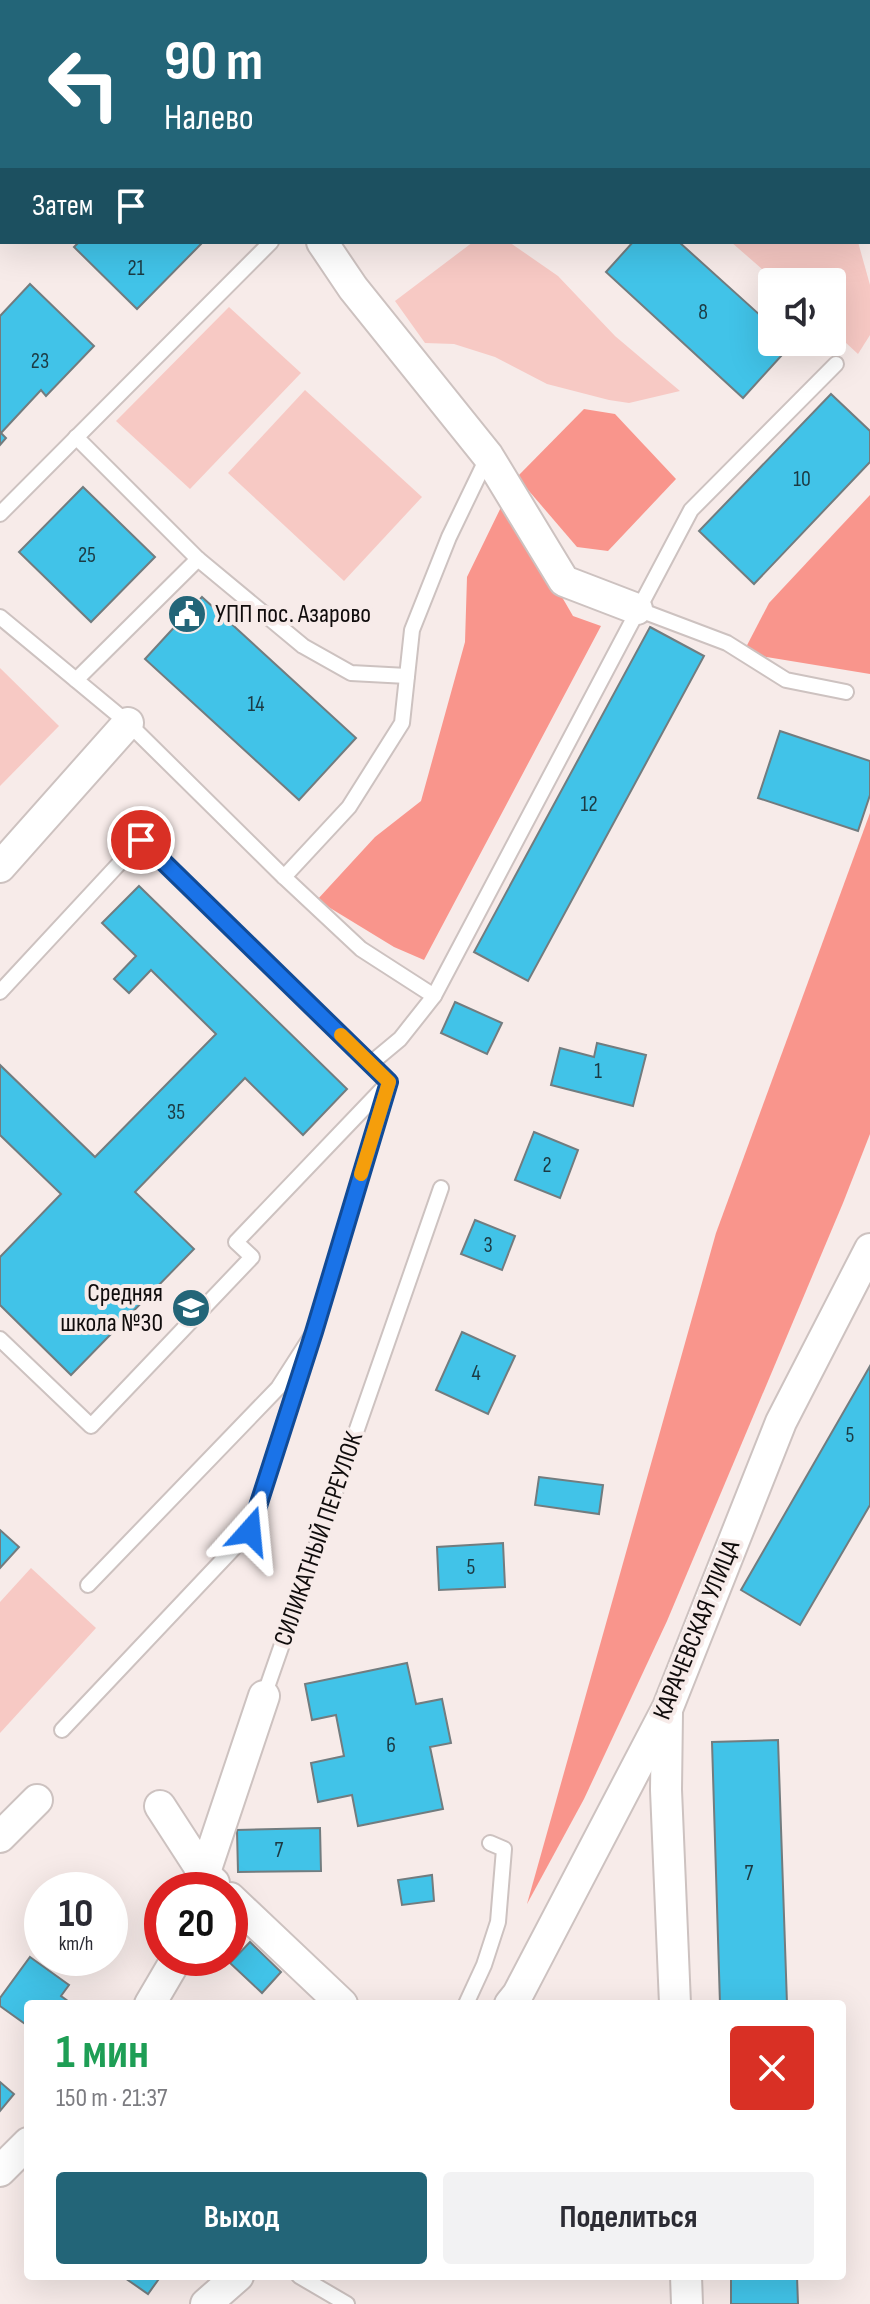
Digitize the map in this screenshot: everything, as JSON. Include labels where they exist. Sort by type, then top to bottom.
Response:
[{"type":"street","points":[[323,244],[353,288],[488,456],[564,581],[637,609]]},
{"type":"street","points":[[0,867],[128,723]]},
{"type":"street","name":"КАРАЧЕВСКАЯ УЛИЦА","points":[[513,2000],[668,1707],[781,1422],[870,1249]]},
{"type":"street","name":"СИЛИКАТНЫЙ ПЕРЕУЛОК","points":[[212,1872],[264,1696]]},
{"type":"street","points":[[668,1707],[666,1790],[675,2000]]},
{"type":"street","points":[[0,1837],[37,1800]]},
{"type":"street","points":[[160,1806],[200,1872]]},
{"type":"street","points":[[248,1915],[338,2000]]},
{"type":"street","points":[[152,2000],[166,1976]]},
{"type":"street","points":[[0,2171],[24,2147]]},
{"type":"street","points":[[206,2304],[233,2280]]},
{"type":"street","points":[[686,2280],[687,2304]]},
{"type":"lane","points":[[0,514],[269,244]]},
{"type":"lane","points":[[370,1064],[400,1039],[434,996],[691,510],[836,364]]},
{"type":"lane","points":[[76,437],[198,559],[303,646],[351,673],[407,676]]},
{"type":"lane","points":[[284,877],[349,807],[402,723],[412,630],[449,537],[488,456]]},
{"type":"lane","points":[[76,680],[198,559]]},
{"type":"lane","points":[[637,609],[727,643],[786,680],[846,692]]},
{"type":"lane","points":[[0,617],[128,723],[361,949],[434,996]]},
{"type":"lane","points":[[0,992],[141,840],[389,1082]]},
{"type":"lane","points":[[62,1730],[250,1531],[389,1082]]},
{"type":"lane","points":[[0,1339],[91,1426],[252,1257],[236,1242],[389,1082]]},
{"type":"lane","name":"СИЛИКАТНЫЙ ПЕРЕУЛОК","points":[[264,1696],[441,1188]]},
{"type":"lane","points":[[88,1585],[278,1388],[314,1332]]},
{"type":"lane","points":[[468,2000],[484,1965],[498,1922],[504,1849],[490,1843]]},
{"type":"lane","points":[[306,2280],[347,2304]]},
{"type":"shaded area","points":[[470,244],[512,244],[558,276],[615,336],[680,391],[629,403],[547,384],[495,357],[454,344],[425,343],[395,301]]},
{"type":"shaded area","points":[[733,244],[859,244],[870,285],[870,335],[858,354],[846,343],[846,268],[761,268]]},
{"type":"shaded area","points":[[229,307],[301,373],[190,489],[116,421]]},
{"type":"shaded area","points":[[305,390],[422,497],[344,581],[228,473]]},
{"type":"shaded area","points":[[584,409],[615,414],[676,479],[608,551],[577,547],[517,477]]},
{"type":"shaded area","points":[[870,495],[870,674],[743,653],[769,603]]},
{"type":"shaded area","points":[[505,499],[573,616],[601,626],[424,960],[394,947],[317,900],[375,837],[421,801],[465,642],[467,577]]},
{"type":"shaded area","points":[[0,668],[59,726],[0,786]]},
{"type":"shaded area","points":[[870,813],[870,1134],[667,1621],[584,1799],[527,1904],[716,1233]]},
{"type":"shaded area","points":[[31,1568],[96,1628],[0,1733],[0,1602]]},
{"type":"building","points":[[77,244],[201,244],[137,309],[74,247]]},
{"type":"building","points":[[631,244],[681,244],[758,313],[758,356],[781,356],[743,398],[606,272]]},
{"type":"building","points":[[30,284],[94,346],[46,396],[41,390],[1,433],[6,438],[0,445],[0,316]]},
{"type":"building","points":[[831,394],[870,431],[870,462],[754,584],[699,531]]},
{"type":"building","points":[[83,487],[155,557],[91,622],[19,552]]},
{"type":"building","points":[[202,597],[356,738],[299,800],[145,659]]},
{"type":"building","points":[[650,627],[704,656],[528,981],[474,952]]},
{"type":"building","points":[[780,731],[870,761],[870,795],[858,831],[758,798]]},
{"type":"building","points":[[139,886],[347,1089],[303,1135],[245,1078],[135,1192],[194,1249],[71,1375],[0,1305],[0,1257],[61,1194],[0,1135],[0,1065],[95,1157],[216,1034],[151,970],[129,993],[114,979],[136,956],[102,923]]},
{"type":"building","points":[[455,1002],[502,1023],[487,1054],[441,1033]]},
{"type":"building","points":[[597,1043],[646,1055],[633,1106],[551,1085],[560,1048],[594,1057]]},
{"type":"building","points":[[534,1132],[578,1150],[560,1198],[515,1180]]},
{"type":"building","points":[[475,1220],[515,1236],[502,1270],[461,1254]]},
{"type":"building","points":[[462,1332],[515,1356],[488,1414],[436,1390]]},
{"type":"building","points":[[870,1366],[870,1505],[800,1625],[741,1590]]},
{"type":"building","points":[[539,1477],[603,1485],[599,1514],[535,1505]]},
{"type":"building","points":[[0,1530],[19,1547],[0,1568]]},
{"type":"building","points":[[503,1543],[505,1587],[439,1590],[437,1547]]},
{"type":"building","points":[[407,1663],[416,1704],[442,1699],[451,1743],[430,1747],[443,1809],[358,1826],[352,1795],[318,1802],[311,1763],[344,1756],[336,1715],[312,1720],[305,1684]]},
{"type":"building","points":[[778,1740],[787,2000],[720,2000],[712,1742]]},
{"type":"building","points":[[320,1828],[321,1871],[238,1872],[237,1830]]},
{"type":"building","points":[[432,1875],[434,1901],[402,1905],[398,1880]]},
{"type":"building","points":[[250,1942],[281,1972],[262,1993],[244,1976],[248,1976]]},
{"type":"building","points":[[24,1965],[24,1976],[56,1976],[69,1985],[61,1996],[66,2000],[24,2000],[24,2023],[0,2006],[0,1998]]},
{"type":"building","points":[[0,2082],[14,2094],[0,2111]]},
{"type":"building","points":[[128,2280],[158,2280],[148,2294]]},
{"type":"building","points":[[731,2280],[797,2280],[798,2304],[731,2304]]},
{"type":"slow traffic","points":[[341,1035],[389,1082],[361,1174]]},
{"type":"place","name":"УПП пос. Азарово","points":[[187,614]]},
{"type":"place","name":"Средняя школа №30","points":[[191,1308]]},
{"type":"route","points":[[141,840],[389,1082],[250,1531]]}]
